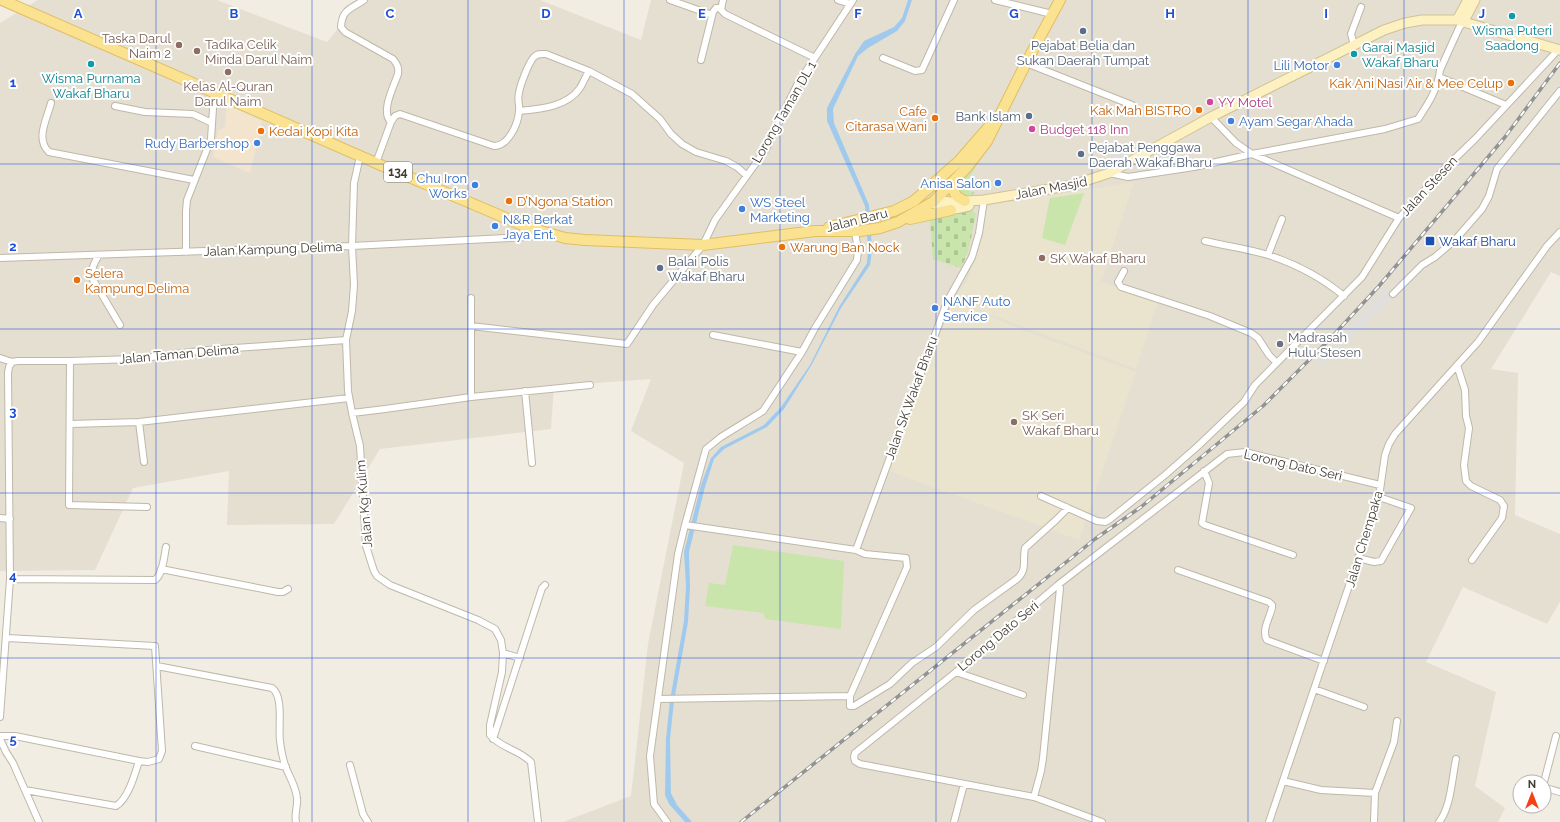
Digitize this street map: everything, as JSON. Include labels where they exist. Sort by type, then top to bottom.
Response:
[{"type":"main road","name":"134","points":[[2,0],[376,163],[546,234],[585,240],[703,245],[815,231]]},
{"type":"main road","name":"Jalan Baru","points":[[815,231],[856,231],[880,228],[898,222],[934,198],[954,181],[968,166],[987,141],[1026,63],[1060,0]]},
{"type":"main road","name":"Jalan Baru","points":[[815,231],[882,215],[904,207],[914,201],[943,177],[959,161],[980,135],[999,116]]},
{"type":"main road","points":[[914,201],[934,198],[943,177]]},
{"type":"main road","points":[[954,181],[952,188],[954,193],[958,198],[965,201]]},
{"type":"main road","points":[[898,222],[950,210]]},
{"type":"street","points":[[364,0],[344,14],[341,27],[346,32],[393,59],[397,63],[399,68],[398,74],[386,110],[390,122]]},
{"type":"street","points":[[670,0],[712,15]]},
{"type":"street","points":[[723,0],[721,8],[722,12],[725,14],[815,58]]},
{"type":"street","points":[[838,0],[851,2]]},
{"type":"street","points":[[883,58],[915,71],[922,70],[954,0]]},
{"type":"street","points":[[995,0],[1052,14]]},
{"type":"street","points":[[1109,174],[1124,177],[1194,167],[1385,128],[1418,119],[1433,95],[1440,70],[1459,28],[1460,20],[1468,0]]},
{"type":"street","points":[[1460,20],[1475,0]]},
{"type":"street","name":"Lorong Taman DL 1","points":[[471,326],[627,344],[653,306],[703,245],[715,220],[766,149],[797,85],[851,2]]},
{"type":"street","points":[[1354,46],[1351,34],[1361,7]]},
{"type":"street","points":[[701,60],[712,12],[716,8],[721,8]]},
{"type":"street","name":"Jalan Masjid","points":[[934,198],[951,202],[984,200],[1073,185],[1109,174],[1211,117],[1384,30],[1405,23],[1441,19],[1460,20],[1559,50]]},
{"type":"street","name":"Jalan Stesen","points":[[1211,117],[1236,143],[1252,154],[1399,218],[1559,50]]},
{"type":"street","points":[[376,163],[390,122],[395,116],[400,114],[494,146],[499,146],[505,143],[515,125],[519,111],[519,91],[531,61],[535,56],[546,54],[589,71],[632,94],[660,119],[671,134],[682,144],[696,152],[726,161],[737,167],[746,176]]},
{"type":"street","points":[[1026,63],[1132,105]]},
{"type":"street","points":[[519,111],[539,109],[556,105],[570,98],[580,88],[589,71]]},
{"type":"street","points":[[1439,77],[1506,105]]},
{"type":"street","points":[[1393,294],[1422,265],[1435,257],[1458,237],[1482,209],[1489,196],[1492,181],[1497,169],[1560,92]]},
{"type":"street","points":[[186,252],[187,200],[211,139],[214,93]]},
{"type":"street","points":[[51,103],[42,139],[45,148],[49,152],[194,180]]},
{"type":"street","points":[[115,106],[145,112],[193,114],[212,123]]},
{"type":"street","name":"Jalan Kg Kulim","points":[[360,156],[354,183],[352,246],[354,285],[352,311],[346,340],[349,398],[360,446],[366,546],[374,571],[390,585],[478,620],[495,629],[501,640],[503,653],[502,672],[490,725],[490,735],[493,739]]},
{"type":"street","points":[[934,198],[944,208],[950,210]]},
{"type":"street","name":"Jalan Masjid","points":[[950,210],[966,207],[984,200]]},
{"type":"street","name":"Jalan SK Wakaf Bharu","points":[[856,550],[947,302],[972,257],[979,233],[984,200]]},
{"type":"street","points":[[1041,496],[1097,521],[1101,522],[1109,520],[1165,475],[1244,402],[1256,385],[1362,277],[1399,218]]},
{"type":"street","points":[[1268,255],[1282,219]]},
{"type":"street","points":[[668,822],[654,804],[650,756],[678,554],[687,525],[706,449],[721,437],[763,411],[802,352],[857,260],[858,251],[856,231]]},
{"type":"street","name":"Jalan Chempaka","points":[[1269,822],[1379,497],[1389,444],[1395,434],[1478,342],[1547,246],[1560,232]]},
{"type":"street","name":"Jalan Kampung Delima","points":[[0,258],[352,246],[527,237],[546,234]]},
{"type":"street","points":[[1205,241],[1268,255],[1298,267],[1331,286],[1344,296]]},
{"type":"street","points":[[99,255],[91,272],[92,278],[120,325]]},
{"type":"street","points":[[1124,271],[1118,282],[1121,287],[1210,316],[1251,333],[1258,338],[1269,355],[1277,363]]},
{"type":"street","points":[[471,298],[471,397]]},
{"type":"street","points":[[713,335],[802,352]]},
{"type":"street","name":"Jalan Taman Delima","points":[[12,362],[135,359],[208,350],[346,340]]},
{"type":"street","points":[[0,358],[12,362],[8,373],[10,579],[7,638],[0,717]]},
{"type":"street","points":[[70,361],[69,505],[147,507]]},
{"type":"street","points":[[1457,365],[1465,390],[1466,416],[1469,428],[1464,465],[1467,482],[1470,486],[1500,500],[1504,506],[1502,518],[1472,560]]},
{"type":"street","points":[[352,413],[385,410],[471,397],[590,385]]},
{"type":"street","points":[[525,391],[532,463]]},
{"type":"street","points":[[70,424],[139,422],[349,398]]},
{"type":"street","points":[[139,422],[144,462]]},
{"type":"street","name":"Lorong Dato Seri","points":[[1102,822],[1034,797],[860,764],[855,761],[855,753],[956,672],[1059,584],[1227,454],[1245,452],[1380,486]]},
{"type":"street","points":[[1204,471],[1210,483],[1202,520],[1205,525],[1293,555]]},
{"type":"street","points":[[1358,558],[1376,563],[1381,561],[1411,508],[1379,497]]},
{"type":"street","points":[[687,525],[856,550],[865,554],[906,558],[907,567],[850,696],[850,706],[854,706],[890,684],[912,663],[936,647],[974,610],[1017,579],[1022,574],[1024,568],[1023,555],[1025,548],[1068,508]]},
{"type":"street","points":[[0,518],[10,519]]},
{"type":"street","points":[[10,579],[155,580],[158,578],[166,547]]},
{"type":"street","points":[[161,569],[278,592],[283,592],[288,589]]},
{"type":"street","points":[[1178,570],[1269,602],[1272,605],[1272,608],[1265,633],[1267,640],[1324,661]]},
{"type":"street","points":[[1034,797],[1043,758],[1060,588],[1059,584]]},
{"type":"street","points":[[538,822],[531,762],[524,755],[506,748],[493,739],[542,588],[545,585]]},
{"type":"street","points":[[7,638],[155,646],[162,751],[159,759],[155,761],[139,761],[15,736],[0,738],[6,752],[14,763],[38,820],[30,822]]},
{"type":"street","points":[[503,653],[520,658]]},
{"type":"street","points":[[157,666],[265,687],[276,691],[279,707],[280,742],[286,767],[296,791],[296,822]]},
{"type":"street","points":[[956,672],[1023,695]]},
{"type":"street","points":[[1314,689],[1364,707]]},
{"type":"street","points":[[658,699],[850,696]]},
{"type":"street","points":[[1374,822],[1375,793],[1394,742],[1397,721]]},
{"type":"street","points":[[1546,774],[1556,736]]},
{"type":"street","points":[[195,746],[286,767]]},
{"type":"street","points":[[1439,822],[1443,817],[1447,806],[1456,760]]},
{"type":"street","points":[[25,790],[116,806],[121,802],[132,784],[139,761]]},
{"type":"street","points":[[350,765],[363,814],[368,822]]},
{"type":"street","points":[[1283,781],[1321,790],[1375,793]]},
{"type":"street","points":[[954,822],[964,784]]},
{"type":"shaded area","points":[[38,0],[217,0],[327,42],[361,0],[540,0],[641,40],[651,0],[1560,0],[1560,276],[1551,272],[1491,369],[1518,373],[1515,515],[1560,534],[1560,602],[1547,624],[1463,587],[1426,662],[1496,692],[1475,786],[1505,808],[1498,822],[563,822],[631,796],[648,644],[684,463],[631,431],[651,379],[554,386],[551,429],[380,449],[334,524],[227,525],[229,471],[133,488],[95,570],[0,571],[0,23]]},
{"type":"shaded area","points":[[227,105],[262,121],[250,173],[213,157],[218,131],[225,127]]},
{"type":"shaded area","points":[[1128,141],[1134,154],[1114,164],[1108,151]]},
{"type":"shaded area","name":"SK Seri Wakaf Bharu","points":[[1134,182],[1101,282],[1158,301],[1136,369],[963,304],[1019,329],[1136,372],[1079,540],[889,471],[953,300],[967,281],[983,235],[987,206]]},
{"type":"shaded area","points":[[1384,287],[1395,296],[1323,367],[1316,361],[1359,316]]},
{"type":"green space","points":[[974,164],[975,168],[964,186],[964,189],[975,194],[966,196],[958,192],[958,183]]},
{"type":"green space","points":[[1084,193],[1065,245],[1042,238],[1050,198]]},
{"type":"green space","points":[[972,210],[976,214],[968,252],[961,268],[933,259],[930,219]]},
{"type":"green space","points":[[733,545],[844,561],[841,629],[765,619],[764,613],[705,606],[709,583],[725,585]]},
{"type":"water","points":[[908,0],[912,0],[905,21],[897,31],[868,48],[858,56],[833,109],[834,123],[869,205],[872,249],[870,265],[841,308],[811,366],[784,409],[767,427],[724,449],[714,459],[705,487],[689,552],[690,587],[688,622],[674,701],[670,739],[671,793],[677,805],[692,822],[685,822],[669,804],[665,795],[666,739],[670,700],[684,621],[686,586],[684,552],[701,485],[711,458],[721,447],[764,425],[781,407],[810,365],[839,307],[867,263],[868,249],[865,206],[827,121],[827,108],[855,54],[864,41],[894,27],[902,18]]},
{"type":"railway","points":[[741,822],[1095,539],[1141,507],[1263,406],[1329,340],[1379,286],[1505,137],[1560,63]]},
{"type":"place","name":"Wisma Puteri Saadong","points":[[1512,16]]},
{"type":"place","name":"Pejabat Belia dan Sukan Daerah Tumpat","points":[[1083,31]]},
{"type":"place","name":"Taska Darul Naim 2","points":[[179,45]]},
{"type":"place","name":"Tadika Celik Minda Darul Naim","points":[[197,51]]},
{"type":"place","name":"Garaj Masjid Wakaf Bharu","points":[[1354,54]]},
{"type":"place","name":"Wisma Purnama Wakaf Bharu","points":[[91,64]]},
{"type":"place","name":"Lili Motor","points":[[1337,65]]},
{"type":"place","name":"Kelas Al-Quran Darul Naim","points":[[228,72]]},
{"type":"place","name":"Kak Ani Nasi Air & Mee Celup","points":[[1511,83]]},
{"type":"place","name":"YY Motel","points":[[1210,102]]},
{"type":"place","name":"Kak Mah BISTRO","points":[[1199,110]]},
{"type":"place","name":"Bank Islam","points":[[1029,116]]},
{"type":"place","name":"Cafe Citarasa Wani","points":[[935,118]]},
{"type":"place","name":"Ayam Segar Ahada","points":[[1231,121]]},
{"type":"place","name":"Budget 118 Inn","points":[[1032,129]]},
{"type":"place","name":"Kedai Kopi Kita","points":[[261,131]]},
{"type":"place","name":"Rudy Barbershop","points":[[257,143]]},
{"type":"place","name":"Pejabat Penggawa Daerah Wakaf Bharu","points":[[1081,154]]},
{"type":"place","name":"Anisa Salon","points":[[998,183]]},
{"type":"place","name":"Chu Iron Works","points":[[475,185]]},
{"type":"place","name":"D’Ngona Station","points":[[509,201]]},
{"type":"place","name":"WS Steel Marketing","points":[[742,209]]},
{"type":"place","name":"N&R Berkat Jaya Ent.","points":[[495,226]]},
{"type":"place","name":"Wakaf Bharu","points":[[1430,241]]},
{"type":"place","name":"Warung Ban Nock","points":[[782,247]]},
{"type":"place","name":"SK Wakaf Bharu","points":[[1042,258]]},
{"type":"place","name":"Balai Polis Wakaf Bharu","points":[[660,268]]},
{"type":"place","name":"Selera Kampung Delima","points":[[77,280]]},
{"type":"place","name":"NANF Auto Service","points":[[935,308]]},
{"type":"place","name":"Madrasah Hulu Stesen","points":[[1280,344]]},
{"type":"place","name":"SK Seri Wakaf Bharu","points":[[1014,422]]}]
